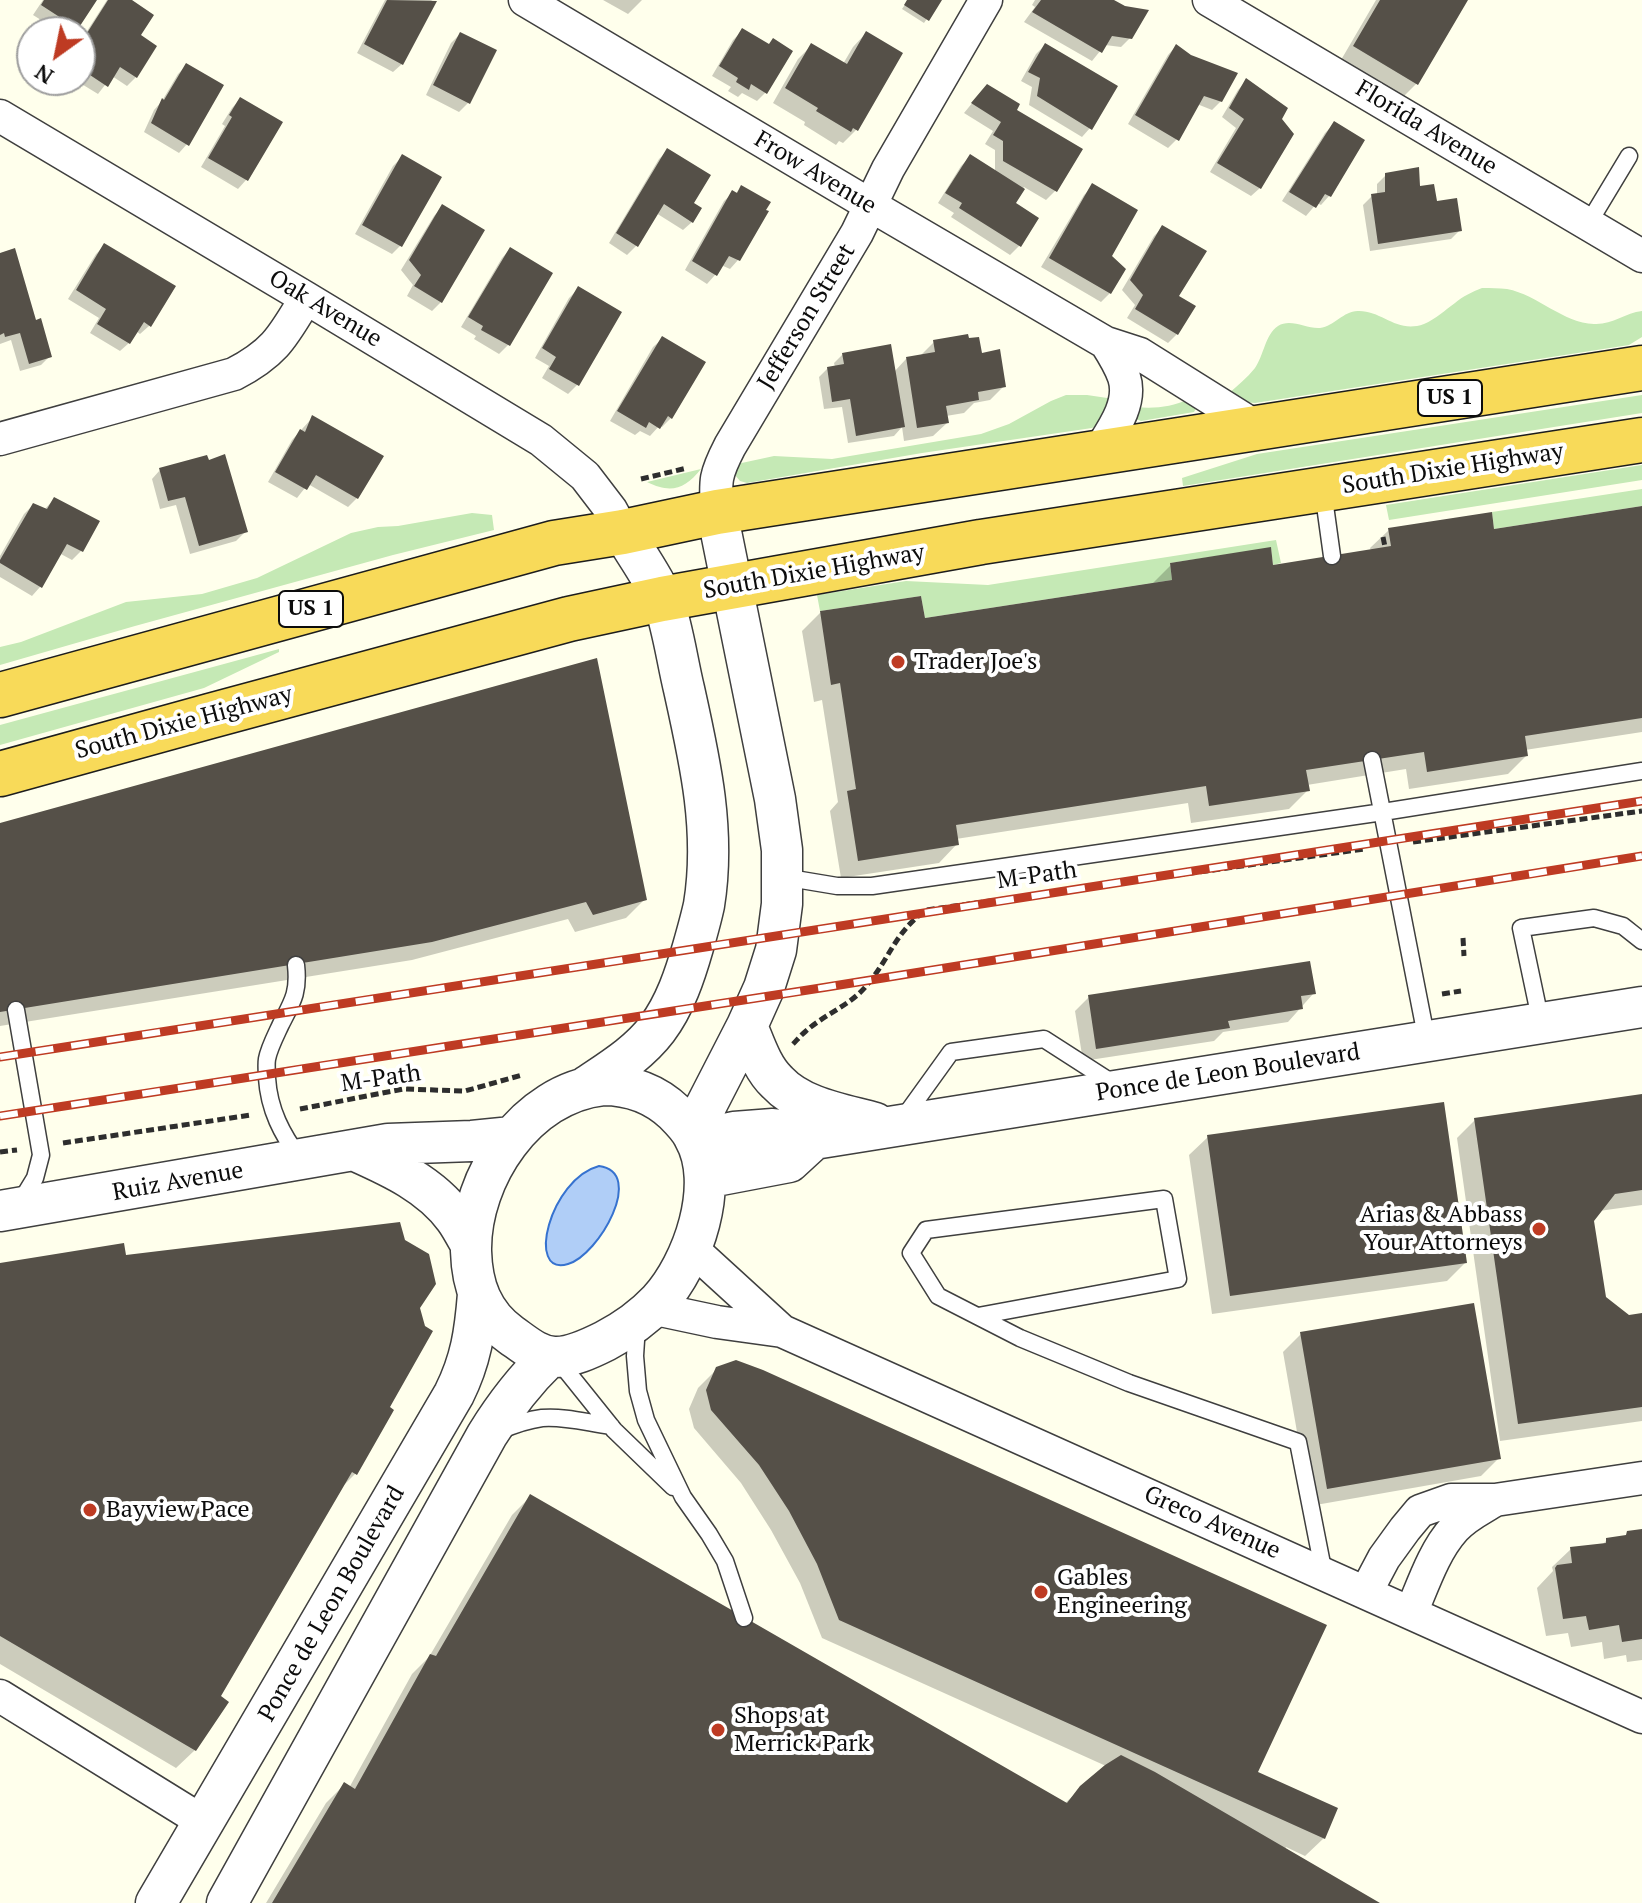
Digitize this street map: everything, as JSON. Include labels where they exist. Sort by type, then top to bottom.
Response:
[{"type":"highway","name":"US 1","points":[[0,695],[554,543],[717,512],[1642,368]]},
{"type":"highway","name":"South Dixie Highway","points":[[0,774],[569,619],[662,599],[981,542],[1642,440]]},
{"type":"street","name":"Frow Avenue","points":[[525,0],[1106,343],[1140,354],[1258,428]]},
{"type":"street","name":"Jefferson Street","points":[[717,512],[716,483],[723,461],[857,233],[888,169],[986,0]]},
{"type":"street","name":"Florida Avenue","points":[[1209,0],[1642,256]]},
{"type":"street","name":"Oak Avenue","points":[[0,116],[528,432],[585,476],[599,492],[623,532]]},
{"type":"street","points":[[0,439],[234,374],[270,351],[306,298]]},
{"type":"street","points":[[1098,453],[1121,412],[1127,387],[1121,368],[1106,343]]},
{"type":"street","points":[[694,1136],[764,988],[776,950],[783,877],[775,799],[717,512]]},
{"type":"street","points":[[552,1357],[525,1345],[503,1330],[478,1294],[472,1272],[474,1213],[498,1156],[512,1137],[550,1104],[586,1087],[623,1062],[656,1030],[671,1006],[687,969],[703,908],[709,845],[704,783],[662,599],[623,532]]},
{"type":"street","name":"Ponce de Leon Boulevard","points":[[694,1136],[773,1129],[814,1139],[1642,1007]]},
{"type":"street","points":[[747,1026],[770,1074],[789,1093],[825,1109],[893,1126]]},
{"type":"street","points":[[227,1903],[487,1435],[511,1398],[527,1378],[552,1357],[596,1346],[644,1315],[678,1274],[690,1247],[703,1202],[705,1178],[694,1136],[668,1107],[651,1096],[620,1085],[586,1087]]},
{"type":"street","name":"Ruiz Avenue","points":[[8,1210],[388,1144],[512,1137]]},
{"type":"street","name":"Ponce de Leon Boulevard","points":[[705,1178],[789,1162],[814,1139]]},
{"type":"street","points":[[356,1151],[388,1165],[437,1198],[456,1219],[471,1245]]},
{"type":"street","name":"Greco Avenue","points":[[690,1247],[782,1331]]},
{"type":"street","name":"Ponce de Leon Boulevard","points":[[156,1903],[454,1394],[471,1355],[478,1294]]},
{"type":"street","name":"Greco Avenue","points":[[644,1315],[782,1331],[1642,1717]]},
{"type":"street","points":[[1366,1592],[1384,1558],[1420,1511],[1451,1500],[1495,1500],[1642,1478]]},
{"type":"street","points":[[1411,1613],[1443,1544],[1454,1528],[1495,1500]]},
{"type":"street","points":[[0,1696],[202,1821]]},
{"type":"lane","points":[[1588,224],[1629,156]]},
{"type":"lane","points":[[1322,490],[1332,556]]},
{"type":"lane","points":[[1372,760],[1427,1042]]},
{"type":"lane","points":[[783,877],[837,886],[872,886],[1642,771]]},
{"type":"lane","points":[[1541,1023],[1521,928],[1594,918],[1623,926],[1642,941]]},
{"type":"lane","points":[[296,965],[297,991],[266,1061],[268,1092],[277,1122],[301,1160]]},
{"type":"lane","points":[[8,1210],[35,1178],[41,1155],[16,1010]]},
{"type":"lane","points":[[893,1126],[951,1052],[1044,1039],[1123,1089]]},
{"type":"lane","points":[[978,1316],[1178,1279],[1164,1199],[926,1230],[911,1253],[938,1296],[1020,1338],[1129,1383],[1298,1442],[1324,1574]]},
{"type":"lane","points":[[644,1315],[635,1356],[641,1406],[683,1497],[725,1561],[744,1618]]},
{"type":"lane","points":[[552,1357],[611,1426],[683,1497]]},
{"type":"lane","points":[[487,1435],[543,1418],[564,1418],[611,1426]]},
{"type":"path","points":[[641,479],[691,467]]},
{"type":"path","points":[[1383,537],[1385,547]]},
{"type":"path","points":[[1430,839],[1642,811]]},
{"type":"path","name":"M-Path","points":[[787,1050],[806,1030],[856,997],[869,984],[901,932],[926,910],[1366,849]]},
{"type":"path","points":[[1463,938],[1464,956]]},
{"type":"path","name":"M-Path","points":[[287,1111],[403,1089],[465,1091],[524,1075]]},
{"type":"path","points":[[53,1144],[259,1114]]},
{"type":"green space","points":[[1482,288],[1518,292],[1572,319],[1594,324],[1607,323],[1642,311],[1642,337],[1629,345],[1255,403],[1228,394],[1255,368],[1270,335],[1278,326],[1293,323],[1320,328],[1359,311],[1414,326],[1428,322],[1461,298]]},
{"type":"green space","points":[[1066,395],[1114,399],[1100,424],[1092,428],[747,483],[735,475],[737,464],[774,456],[832,459],[981,434],[1009,424]]},
{"type":"green space","points":[[1642,395],[1642,413],[1183,486],[1182,478],[1257,454]]},
{"type":"green space","points":[[1189,399],[1198,405],[1194,412],[1141,421],[1134,418],[1135,407],[1163,407]]},
{"type":"green space","points":[[1642,465],[1642,480],[1389,520],[1386,505]]},
{"type":"green space","points":[[701,469],[677,488],[663,488],[647,482]]},
{"type":"green space","points":[[1642,489],[1642,506],[1494,529],[1492,512]]},
{"type":"green space","points":[[472,513],[492,515],[494,530],[393,555],[0,665],[0,647],[126,602],[202,594],[257,578],[351,533]]},
{"type":"green space","points":[[1276,540],[1281,563],[1273,565],[1271,548],[1170,563],[1172,580],[925,618],[921,596],[820,611],[817,595],[906,581],[988,585]]},
{"type":"green space","points":[[279,649],[279,652],[204,688],[0,745],[0,725]]},
{"type":"water","points":[[599,1166],[612,1172],[618,1183],[613,1214],[593,1246],[568,1264],[555,1264],[548,1256],[546,1242],[556,1206],[582,1174]]},
{"type":"building","points":[[44,0],[97,0],[87,16],[58,16],[41,5]]},
{"type":"building","points":[[108,0],[132,0],[154,15],[141,35],[157,46],[137,78],[120,67],[108,87],[96,79],[96,19]]},
{"type":"building","points":[[387,0],[437,1],[403,65],[364,44]]},
{"type":"building","points":[[907,0],[942,0],[929,21],[904,5]]},
{"type":"building","points":[[1041,0],[1114,0],[1125,6],[1149,10],[1132,39],[1112,36],[1102,53],[1032,12]]},
{"type":"building","points":[[1380,0],[1468,0],[1418,85],[1353,46]]},
{"type":"building","points":[[742,28],[769,44],[773,38],[793,51],[767,94],[751,84],[749,90],[736,82],[738,78],[719,66]]},
{"type":"building","points":[[866,31],[903,53],[858,131],[853,128],[851,132],[785,88],[811,43],[847,64]]},
{"type":"building","points":[[460,32],[497,50],[470,104],[433,85]]},
{"type":"building","points":[[1045,43],[1118,86],[1092,130],[1037,96],[1040,78],[1028,72]]},
{"type":"building","points":[[1176,44],[1191,55],[1238,73],[1222,102],[1204,96],[1179,141],[1135,115]]},
{"type":"building","points":[[186,63],[224,85],[189,146],[151,123],[162,98],[164,100]]},
{"type":"building","points":[[1246,78],[1288,108],[1282,119],[1294,134],[1261,189],[1217,163],[1244,119],[1229,108]]},
{"type":"building","points":[[987,84],[1020,104],[1017,110],[1083,149],[1057,192],[1003,161],[1003,141],[993,135],[1001,122],[971,103]]},
{"type":"building","points":[[240,97],[283,122],[248,181],[208,158]]},
{"type":"building","points":[[1334,121],[1365,140],[1331,197],[1325,194],[1316,208],[1289,192]]},
{"type":"building","points":[[667,148],[711,175],[694,203],[702,208],[693,223],[664,204],[638,247],[616,233]]},
{"type":"building","points":[[402,154],[442,177],[402,247],[362,225]]},
{"type":"building","points":[[970,154],[1025,189],[1016,203],[1039,218],[1021,247],[959,208],[962,203],[945,193]]},
{"type":"building","points":[[1419,167],[1420,186],[1434,184],[1437,201],[1457,198],[1462,231],[1378,244],[1371,194],[1385,192],[1385,173]]},
{"type":"building","points":[[1092,183],[1138,210],[1112,256],[1126,269],[1111,294],[1049,258]]},
{"type":"building","points":[[741,185],[771,202],[766,210],[769,211],[740,261],[729,256],[717,276],[692,261],[732,190],[737,193]]},
{"type":"building","points":[[442,204],[485,230],[442,303],[414,286],[421,275],[409,260]]},
{"type":"building","points":[[1162,225],[1207,251],[1179,296],[1196,306],[1178,335],[1135,309],[1143,295],[1130,280]]},
{"type":"building","points":[[104,243],[176,286],[151,327],[144,322],[130,344],[97,324],[106,309],[76,290]]},
{"type":"building","points":[[510,247],[553,273],[510,346],[481,330],[483,326],[468,317]]},
{"type":"building","points":[[15,248],[36,320],[41,318],[52,357],[29,364],[20,333],[5,337],[4,333],[0,335],[0,253]]},
{"type":"building","points":[[578,286],[622,312],[579,386],[549,369],[556,357],[542,348]]},
{"type":"building","points":[[968,334],[969,338],[979,337],[982,353],[1000,349],[1006,387],[978,392],[979,400],[946,406],[949,423],[917,428],[906,357],[935,352],[933,340]]},
{"type":"building","points":[[662,336],[706,362],[672,419],[668,416],[660,429],[649,422],[646,428],[617,411]]},
{"type":"building","points":[[891,344],[905,427],[856,436],[850,399],[832,402],[827,367],[844,364],[842,353]]},
{"type":"building","points":[[312,415],[384,456],[358,499],[316,475],[307,490],[275,472],[300,429],[305,432]]},
{"type":"building","points":[[225,454],[248,532],[199,546],[185,497],[168,501],[159,468],[207,455],[209,460]]},
{"type":"building","points":[[54,497],[100,521],[83,552],[67,544],[42,588],[0,563],[0,560],[33,503],[47,509]]},
{"type":"building","points":[[1642,506],[1642,718],[1525,736],[1528,756],[1427,772],[1424,752],[1306,770],[1310,791],[1209,806],[1206,786],[956,825],[959,845],[858,861],[847,791],[856,789],[840,683],[831,685],[820,611],[921,596],[925,618],[1172,580],[1170,563],[1271,547],[1273,565],[1391,546],[1388,528],[1492,512],[1494,529]]},
{"type":"building","points":[[597,658],[647,900],[593,915],[586,902],[432,942],[0,1012],[0,823]]},
{"type":"building","points":[[1310,961],[1316,994],[1301,996],[1303,1009],[1228,1021],[1230,1028],[1096,1049],[1088,995]]},
{"type":"building","points":[[1642,1094],[1642,1190],[1615,1194],[1594,1221],[1606,1297],[1629,1315],[1642,1313],[1642,1407],[1518,1424],[1474,1118]]},
{"type":"building","points":[[1444,1102],[1467,1263],[1230,1296],[1207,1135]]},
{"type":"building","points":[[400,1222],[405,1240],[429,1254],[436,1284],[420,1308],[425,1326],[433,1331],[390,1407],[394,1410],[357,1475],[352,1472],[221,1696],[229,1702],[196,1751],[0,1636],[0,1263],[124,1243],[126,1255]]},
{"type":"building","points":[[1474,1303],[1501,1459],[1327,1489],[1300,1332]]},
{"type":"building","name":"Gables Engineering","points":[[736,1360],[1327,1625],[1258,1772],[1338,1808],[1325,1839],[839,1620],[817,1564],[789,1511],[759,1465],[711,1410],[706,1390],[716,1367]]},
{"type":"building","name":"Shops at Merrick Park","points":[[530,1494],[1067,1803],[1080,1786],[1121,1755],[1380,1903],[272,1903],[344,1782],[355,1789],[430,1654],[436,1656]]},
{"type":"building","points":[[1642,1529],[1642,1639],[1622,1642],[1619,1625],[1589,1630],[1586,1616],[1563,1619],[1555,1568],[1572,1563],[1570,1547],[1606,1543],[1606,1538]]},
{"type":"railway","points":[[0,1057],[1642,801]]},
{"type":"railway","points":[[0,1116],[1642,856]]},
{"type":"place","name":"Trader Joe's","points":[[898,662]]},
{"type":"place","name":"Arias & Abbass Your Attorneys","points":[[1539,1229]]},
{"type":"place","name":"Bayview Pace","points":[[90,1510]]},
{"type":"place","name":"Gables Engineering","points":[[1041,1592]]},
{"type":"place","name":"Shops at Merrick Park","points":[[718,1730]]}]
